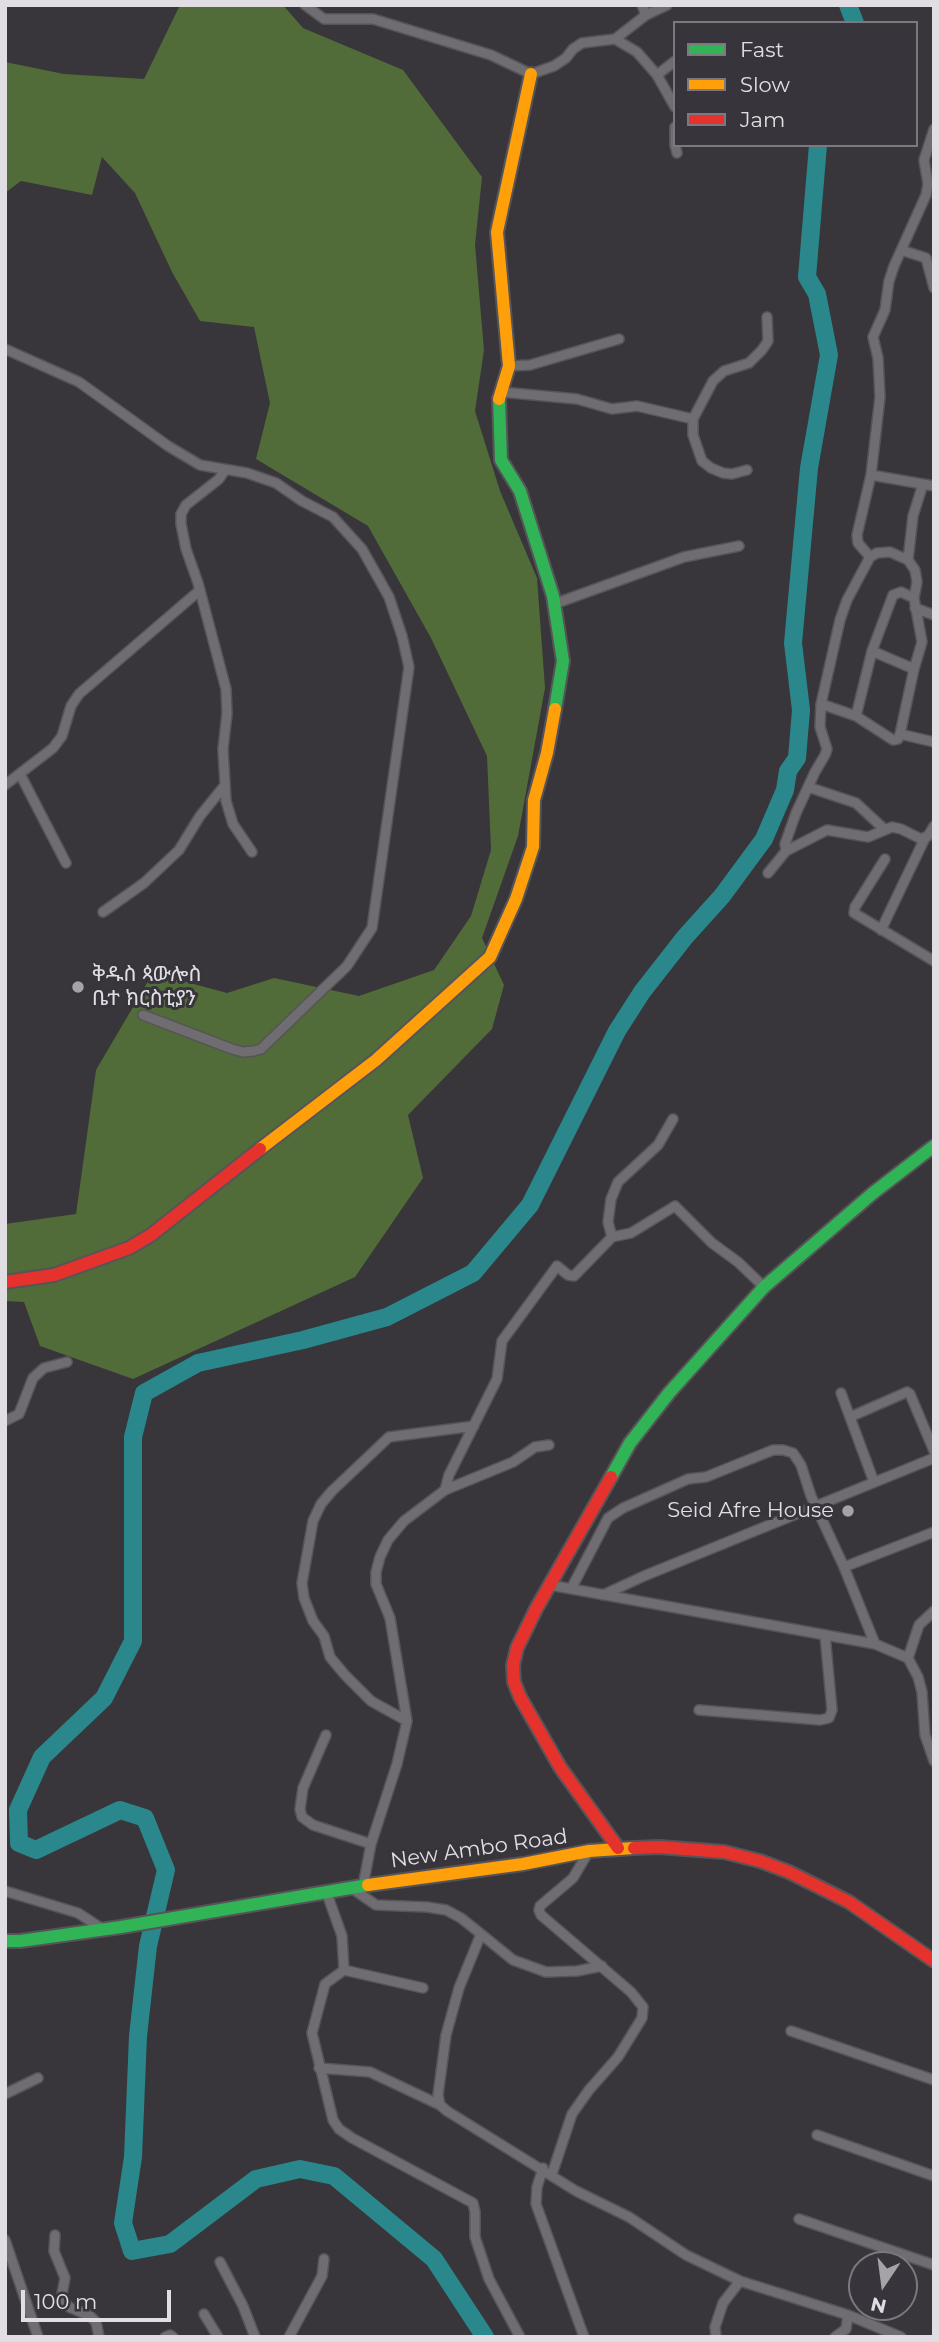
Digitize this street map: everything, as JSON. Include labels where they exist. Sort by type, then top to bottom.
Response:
[{"type":"street","points":[[305,5],[324,19],[373,19],[491,55],[531,74],[554,66],[582,43],[615,39],[646,15],[667,5]]},
{"type":"street","points":[[642,5],[646,15]]},
{"type":"street","points":[[615,39],[638,52],[657,75],[673,103]]},
{"type":"street","points":[[657,75],[673,63]]},
{"type":"street","points":[[5,1282],[54,1275],[141,1242],[376,1060],[490,957],[516,899],[533,847],[534,800],[547,753],[563,662],[554,604],[520,491],[501,460],[498,401],[509,366],[497,232],[531,74]]},
{"type":"street","points":[[870,557],[858,542],[856,534],[871,475],[880,397],[878,358],[873,337],[885,310],[889,281],[924,203],[928,184],[924,160],[934,130]]},
{"type":"street","points":[[924,203],[934,207]]},
{"type":"street","points":[[901,250],[926,258],[934,288]]},
{"type":"street","points":[[747,470],[732,474],[723,473],[702,461],[693,435],[693,419],[713,381],[724,372],[749,363],[762,350],[768,341],[766,317]]},
{"type":"street","points":[[509,366],[530,365],[619,339]]},
{"type":"street","points":[[5,349],[79,382],[200,466],[247,472],[276,483],[302,501],[333,517],[362,549],[389,597],[409,667],[381,867],[368,935],[347,966],[261,1049],[243,1052],[232,1049],[144,1015]]},
{"type":"street","points":[[501,391],[577,400],[612,409],[637,406],[693,419]]},
{"type":"street","points":[[225,470],[219,479],[186,505],[181,514],[186,549],[200,590],[226,689],[227,714],[223,749],[226,802],[233,824],[252,852]]},
{"type":"street","points":[[871,475],[934,486]]},
{"type":"street","points":[[908,559],[913,516],[923,484]]},
{"type":"street","points":[[554,604],[684,557],[739,546]]},
{"type":"street","points":[[786,851],[785,844],[827,749],[820,732],[821,704],[828,664],[847,600],[870,557],[877,552],[890,552],[908,559],[915,570],[917,582],[914,603],[922,642],[898,739],[893,740],[856,716],[821,704]]},
{"type":"street","points":[[5,785],[53,748],[62,736],[79,694],[200,590]]},
{"type":"street","points":[[856,716],[873,650],[893,594],[901,593],[934,615]]},
{"type":"street","points":[[873,650],[914,668]]},
{"type":"street","points":[[900,734],[932,738]]},
{"type":"street","points":[[20,774],[66,863]]},
{"type":"street","points":[[103,912],[144,883],[179,850],[200,816],[225,785]]},
{"type":"street","points":[[808,787],[856,803],[884,829]]},
{"type":"street","points":[[881,930],[925,838],[934,826]]},
{"type":"street","points":[[768,873],[786,851],[827,830],[868,837],[892,827],[925,838]]},
{"type":"street","points":[[885,859],[854,910],[856,916],[934,961]]},
{"type":"street","points":[[612,1237],[607,1222],[611,1199],[618,1182],[658,1145],[673,1119]]},
{"type":"street","points":[[618,1848],[560,1767],[533,1722],[514,1682],[513,1665],[517,1648],[630,1443],[669,1393],[764,1287],[873,1193],[934,1146]]},
{"type":"street","points":[[445,1490],[449,1475],[497,1379],[502,1341],[556,1266],[574,1276],[612,1237],[631,1233],[675,1206],[712,1243],[738,1262],[764,1287]]},
{"type":"street","points":[[5,1421],[19,1414],[33,1378],[44,1368],[67,1362]]},
{"type":"street","points":[[850,1417],[907,1392],[934,1451]]},
{"type":"street","points":[[841,1393],[874,1482]]},
{"type":"street","points":[[407,1721],[371,1701],[345,1675],[330,1657],[324,1636],[313,1621],[304,1598],[302,1583],[313,1521],[332,1491],[389,1437],[474,1426]]},
{"type":"street","points":[[549,1445],[535,1447],[513,1462],[445,1490],[404,1521],[388,1540],[376,1572],[379,1594],[390,1618],[407,1721],[397,1764],[357,1886],[376,1905],[446,1910],[461,1918],[513,1960],[546,1972],[577,1971],[602,1966]]},
{"type":"street","points":[[571,1589],[608,1518],[623,1508],[688,1479],[706,1477],[773,1450],[790,1451],[798,1460],[875,1644]]},
{"type":"street","points":[[603,1595],[934,1458]]},
{"type":"street","points":[[844,1567],[934,1532]]},
{"type":"street","points":[[550,1585],[875,1644],[908,1658],[922,1692],[925,1735],[934,1762]]},
{"type":"street","points":[[908,1658],[919,1625],[934,1611]]},
{"type":"street","points":[[699,1710],[820,1720],[829,1718],[832,1710],[825,1636]]},
{"type":"street","points":[[922,1692],[934,1688]]},
{"type":"street","points":[[326,1735],[303,1788],[300,1809],[302,1817],[313,1825],[370,1844]]},
{"type":"street","name":"New Ambo Road","points":[[5,1941],[104,1930],[357,1886],[523,1864],[618,1848],[688,1848],[724,1852],[760,1861],[820,1886],[849,1902],[934,1961]]},
{"type":"street","points":[[552,2174],[572,2115],[589,2090],[618,2057],[642,2018],[643,2007],[640,2001],[539,1910],[540,1906],[573,1878],[589,1852]]},
{"type":"street","points":[[5,1891],[78,1913],[104,1930]]},
{"type":"street","points":[[326,1891],[342,1936],[344,1970]]},
{"type":"street","points":[[440,2105],[439,2074],[446,2035],[459,1988],[481,1934]]},
{"type":"street","points":[[423,1988],[344,1970],[325,1984],[312,2033],[333,2120],[339,2129],[473,2203],[475,2237],[489,2279],[520,2337]]},
{"type":"street","points":[[791,2031],[934,2080]]},
{"type":"street","points":[[319,2068],[370,2072],[440,2105],[576,2191],[629,2217],[687,2255],[740,2281],[848,2315],[846,2329],[835,2337]]},
{"type":"street","points":[[5,2094],[38,2078]]},
{"type":"street","points":[[817,2135],[934,2176]]},
{"type":"street","points":[[543,2168],[537,2187],[536,2204],[584,2337]]},
{"type":"street","points":[[799,2219],[934,2265]]},
{"type":"street","points":[[55,2235],[54,2255],[65,2278],[62,2294],[64,2301],[69,2307],[90,2316],[96,2322],[99,2337]]},
{"type":"street","points":[[5,2240],[38,2337]]},
{"type":"street","points":[[289,2337],[318,2283],[324,2259]]},
{"type":"street","points":[[220,2262],[243,2306],[255,2337]]},
{"type":"street","points":[[716,2337],[715,2327],[723,2304],[740,2281]]},
{"type":"street","points":[[204,2314],[218,2337]]},
{"type":"street","points":[[862,2321],[901,2337]]},
{"type":"street","points":[[165,2337],[173,2337]]},
{"type":"green space","points":[[180,5],[283,5],[303,28],[403,70],[482,177],[475,245],[484,350],[475,411],[500,491],[537,578],[545,688],[518,836],[482,938],[504,985],[492,1029],[408,1115],[423,1178],[355,1277],[133,1379],[40,1346],[24,1302],[5,1301],[5,1224],[76,1214],[96,1070],[153,973],[227,993],[274,978],[359,996],[434,970],[471,916],[491,850],[487,756],[431,638],[368,526],[256,459],[270,403],[254,327],[200,321],[172,272],[135,193],[102,157],[92,195],[21,181],[5,193],[5,62],[64,74],[144,79]]},
{"type":"waterway","points":[[848,5],[854,21]]},
{"type":"waterway","points":[[485,2337],[434,2259],[334,2176],[300,2169],[256,2179],[170,2244],[132,2251],[123,2223],[133,2157],[138,2036],[148,1946],[166,1870],[145,1818],[120,1810],[36,1850],[19,1843],[18,1810],[42,1757],[104,1698],[133,1641],[133,1437],[144,1393],[198,1363],[303,1340],[387,1317],[473,1273],[530,1205],[617,1031],[642,992],[685,937],[722,896],[764,839],[785,790],[788,771],[797,758],[801,710],[793,643],[809,468],[829,355],[817,294],[807,277],[818,147]]},
{"type":"traffic: fast","points":[[499,399],[501,460],[520,491],[553,596],[563,661],[555,709]]},
{"type":"traffic: fast","points":[[611,1477],[630,1443],[669,1393],[764,1287],[873,1193],[934,1146]]},
{"type":"traffic: fast","points":[[5,1941],[121,1927],[368,1885]]},
{"type":"traffic: slow","points":[[499,399],[509,366],[497,232],[531,74]]},
{"type":"traffic: slow","points":[[260,1149],[376,1060],[490,957],[516,899],[533,847],[534,800],[555,709]]},
{"type":"traffic: slow","points":[[368,1885],[523,1864],[589,1851],[634,1848]]},
{"type":"traffic: jam","points":[[5,1282],[54,1275],[129,1248],[151,1235],[260,1149]]},
{"type":"traffic: jam","points":[[611,1477],[536,1609],[517,1648],[513,1665],[514,1682],[520,1697],[560,1767],[618,1848]]},
{"type":"traffic: jam","points":[[634,1848],[659,1847],[724,1852],[760,1861],[789,1872],[849,1902],[934,1961]]},
{"type":"place","name":"ቅዱስ ጳውሎስ ቤተ ክርስቲያን","points":[[78,987]]},
{"type":"place","name":"Seid Afre House","points":[[848,1511]]}]
